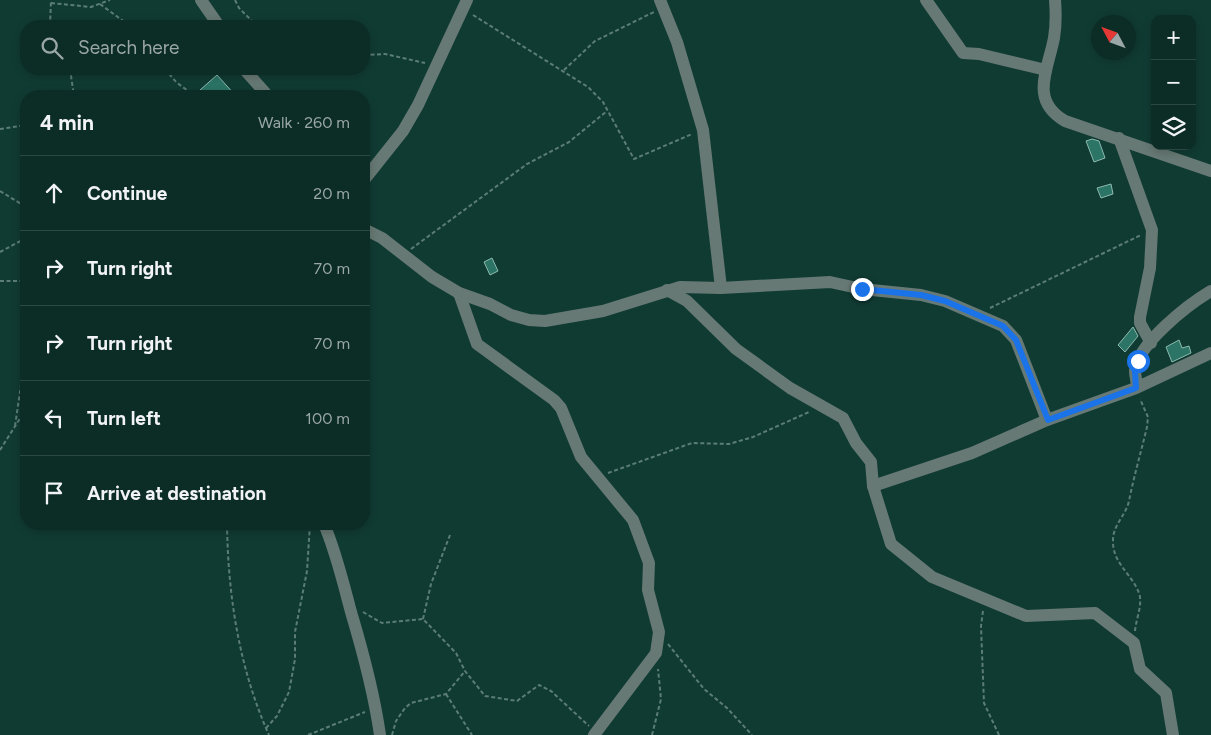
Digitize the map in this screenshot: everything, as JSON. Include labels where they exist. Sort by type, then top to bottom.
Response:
[{"type":"street","points":[[201,0],[214,20]]},
{"type":"street","points":[[926,0],[963,53],[979,54],[1046,70]]},
{"type":"street","points":[[1055,0],[1054,37],[1042,87],[1045,101],[1059,118],[1211,171]]},
{"type":"street","points":[[370,172],[402,132],[438,63],[465,4]]},
{"type":"street","points":[[662,4],[677,42],[702,130],[721,288]]},
{"type":"street","points":[[249,75],[263,90]]},
{"type":"street","points":[[1118,138],[1152,230],[1150,268],[1140,317],[1140,324],[1151,343]]},
{"type":"street","points":[[370,231],[382,238],[432,277],[459,293],[490,304],[511,316],[529,320],[545,321],[603,311],[680,287],[721,288],[830,282],[862,289],[921,295],[945,301],[1003,326],[1016,340],[1048,420]]},
{"type":"street","points":[[667,290],[687,301],[736,348],[790,388],[843,418],[848,424],[856,443],[870,462],[873,486],[891,544],[932,577],[1026,616],[1095,613],[1134,643],[1140,669],[1166,693],[1173,735]]},
{"type":"street","points":[[1136,387],[1135,371],[1138,361],[1151,343],[1193,301],[1211,291]]},
{"type":"street","points":[[459,293],[477,344],[554,400],[561,408],[581,457],[633,520],[649,563],[648,590],[659,632],[656,653],[595,734]]},
{"type":"street","points":[[873,486],[972,453],[1048,420],[1136,387],[1211,354]]},
{"type":"street","points":[[326,530],[333,546],[349,603],[376,707],[380,735]]},
{"type":"path","points":[[75,5],[76,0]]},
{"type":"path","points":[[50,20],[51,2],[91,7],[110,0]]},
{"type":"path","points":[[235,0],[251,20]]},
{"type":"path","points":[[100,4],[122,20]]},
{"type":"path","points":[[465,4],[588,87],[603,102],[633,158],[636,160],[702,130]]},
{"type":"path","points":[[564,70],[595,41],[662,4]]},
{"type":"path","points":[[370,55],[385,54],[422,64],[438,63]]},
{"type":"path","points":[[71,75],[73,90]]},
{"type":"path","points":[[171,75],[187,90]]},
{"type":"path","points":[[403,255],[464,208],[527,164],[568,142],[607,110]]},
{"type":"path","points":[[0,128],[20,126]]},
{"type":"path","points":[[0,191],[20,203]]},
{"type":"path","points":[[978,314],[1152,230]]},
{"type":"path","points":[[0,252],[20,241]]},
{"type":"path","points":[[0,281],[20,281]]},
{"type":"path","points":[[1134,643],[1136,616],[1141,600],[1135,585],[1118,562],[1113,539],[1115,528],[1128,502],[1130,487],[1147,427],[1148,417],[1136,387]]},
{"type":"path","points":[[15,426],[20,392]]},
{"type":"path","points":[[596,477],[692,443],[729,444],[753,437],[823,406]]},
{"type":"path","points":[[0,450],[20,418]]},
{"type":"path","points":[[227,530],[228,571],[241,659],[269,735]]},
{"type":"path","points":[[266,728],[277,716],[288,692],[295,659],[295,632],[306,571],[309,530]]},
{"type":"path","points":[[423,619],[431,584],[450,535]]},
{"type":"path","points":[[985,600],[981,626],[984,703],[999,735]]},
{"type":"path","points":[[349,603],[379,623],[423,619]]},
{"type":"path","points":[[423,619],[456,653],[465,671],[480,692],[487,697],[517,701],[540,685],[551,691],[595,734]]},
{"type":"path","points":[[659,632],[685,668],[752,735]]},
{"type":"path","points":[[652,735],[661,699],[656,653]]},
{"type":"path","points":[[392,735],[396,721],[411,703],[446,694],[465,671]]},
{"type":"path","points":[[446,694],[472,735]]},
{"type":"path","points":[[308,735],[376,707]]},
{"type":"building","points":[[217,75],[231,90],[200,90]]},
{"type":"building","points":[[1092,139],[1099,141],[1105,158],[1094,162],[1086,141]]},
{"type":"building","points":[[1111,184],[1113,194],[1101,198],[1097,188]]},
{"type":"building","points":[[492,258],[498,271],[490,275],[484,262]]},
{"type":"building","points":[[1133,327],[1138,336],[1125,352],[1118,345]]},
{"type":"building","points":[[1179,340],[1182,348],[1189,346],[1191,353],[1172,362],[1166,347]]},
{"type":"route","points":[[862,289],[921,295],[945,301],[1003,326],[1016,340],[1048,420],[1136,388],[1135,371],[1138,361]]}]
